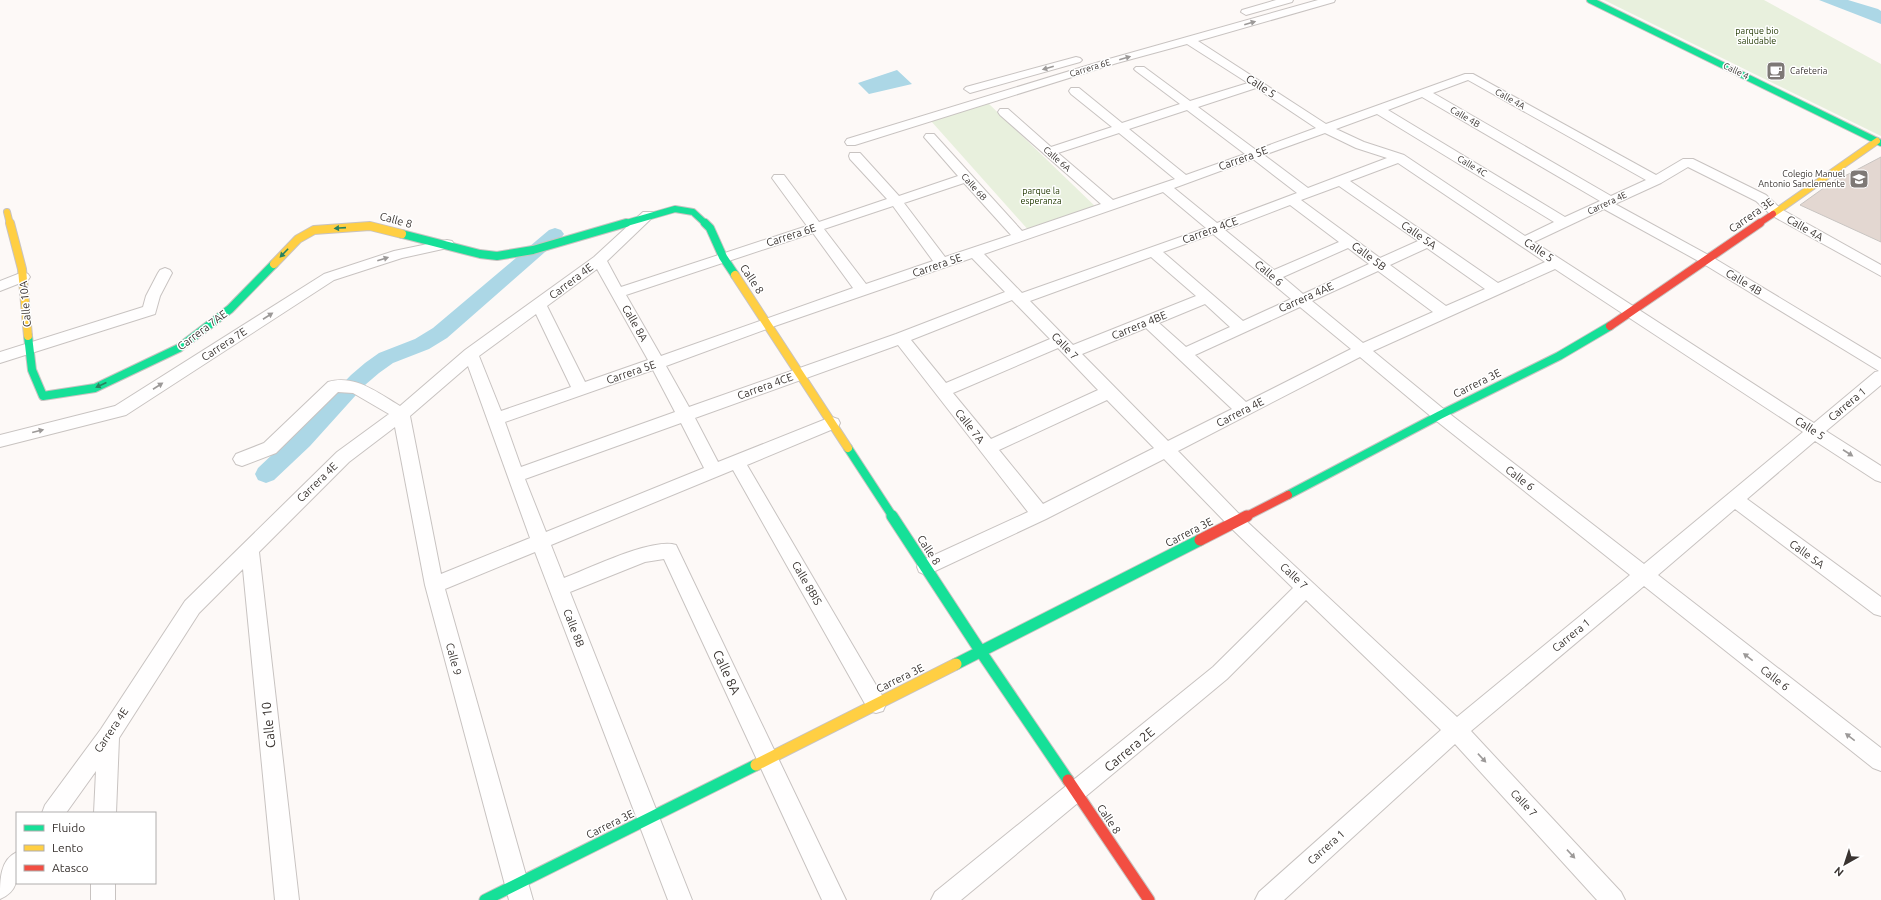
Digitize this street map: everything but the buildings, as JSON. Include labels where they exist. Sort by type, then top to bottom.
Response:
[{"type":"street","name":"Carrera 6E","points":[[970,89],[1198,27],[1288,0]]},
{"type":"street","name":"Carrera 6E","points":[[851,142],[1074,73],[1330,0]]},
{"type":"street","name":"Calle 4","points":[[1590,0],[1879,142]]},
{"type":"street","points":[[1198,27],[1210,35]]},
{"type":"street","name":"Calle 5","points":[[1189,40],[1326,129],[1360,145],[1399,158],[1557,262],[1631,313],[1881,475]]},
{"type":"street","points":[[1064,64],[1074,73]]},
{"type":"street","points":[[1140,69],[1308,194]]},
{"type":"street","points":[[1022,76],[1034,85]]},
{"type":"street","name":"Carrera 5E","points":[[496,419],[767,323],[1111,206],[1326,129],[1356,128],[1378,109],[1469,76]]},
{"type":"street","name":"Calle 4A","points":[[1469,76],[1656,180]]},
{"type":"street","points":[[1049,152],[1258,84]]},
{"type":"street","points":[[1076,91],[1120,129],[1184,180]]},
{"type":"street","name":"Calle 4B","points":[[1424,93],[1607,203],[1707,260],[1881,366]]},
{"type":"street","name":"Calle 4C","points":[[1378,109],[1565,223]]},
{"type":"street","name":"Calle 6A","points":[[1004,112],[1111,206]]},
{"type":"street","points":[[1356,128],[1399,158]]},
{"type":"street","name":"Calle 6B","points":[[930,136],[1020,237]]},
{"type":"street","name":"Carrera 3E","points":[[485,900],[519,892],[648,818],[981,652],[1236,522],[1440,415],[1559,356],[1631,313],[1879,142]]},
{"type":"street","points":[[855,156],[896,201],[942,263]]},
{"type":"street","name":"Carrera 4CE","points":[[515,476],[1017,296],[1215,229],[1399,158]]},
{"type":"street","name":"Calle 4A","points":[[1688,162],[1761,198],[1776,212],[1881,271]]},
{"type":"street","name":"Carrera 4E","points":[[1525,241],[1656,180],[1688,162]]},
{"type":"street","points":[[779,178],[863,291]]},
{"type":"street","name":"Carrera 6E","points":[[617,293],[966,178]]},
{"type":"street","name":"Calle 5A","points":[[1341,181],[1496,289]]},
{"type":"street","name":"Calle 6","points":[[1165,187],[1440,415],[1881,761]]},
{"type":"street","name":"Calle 5B","points":[[1292,200],[1445,313]]},
{"type":"street","name":"Calle 8","points":[[314,230],[370,226],[447,244],[480,254],[497,256],[533,250],[675,209],[693,212],[710,228],[723,257],[981,652],[1149,900]]},
{"type":"street","name":"Calle 10A","points":[[7,212],[24,277],[29,348],[37,387],[43,396]]},
{"type":"street","name":"Carrera 4E","points":[[54,812],[108,736],[192,607],[343,457],[401,414],[471,354],[599,260],[648,216]]},
{"type":"street","name":"Carrera 7AE","points":[[43,396],[95,388],[179,348],[230,309],[298,239],[314,230]]},
{"type":"street","points":[[1273,276],[1350,242]]},
{"type":"street","name":"Carrera 4AE","points":[[1184,354],[1428,242]]},
{"type":"street","name":"Carrera 7E","points":[[0,440],[120,411],[329,277],[399,254],[447,244]]},
{"type":"street","points":[[1152,251],[1240,327]]},
{"type":"street","name":"Calle 7","points":[[974,252],[1236,522],[1456,730],[1613,900]]},
{"type":"street","name":"Calle 8A","points":[[599,260],[657,363],[715,472]]},
{"type":"street","name":"Carrera 4E","points":[[926,567],[1040,514],[1362,350],[1557,262]]},
{"type":"street","points":[[0,358],[150,310],[153,296],[165,273]]},
{"type":"street","points":[[0,286],[24,277]]},
{"type":"street","name":"Carrera 4BE","points":[[943,391],[1066,347],[1148,321],[1206,298]]},
{"type":"street","points":[[539,305],[580,389]]},
{"type":"street","points":[[1148,321],[1244,410]]},
{"type":"street","name":"Calle 7A","points":[[901,338],[1040,514]]},
{"type":"street","name":"Calle 8B","points":[[471,354],[496,419],[515,476],[680,900]]},
{"type":"street","name":"Carrera 1","points":[[1267,900],[1456,730],[1644,575],[1881,376]]},
{"type":"street","points":[[242,459],[270,448],[334,386],[356,387],[401,414]]},
{"type":"street","points":[[988,448],[1109,392]]},
{"type":"street","name":"Calle 9","points":[[401,414],[434,585],[519,892]]},
{"type":"street","points":[[434,585],[715,472],[832,423]]},
{"type":"street","name":"Calle 8BIS","points":[[737,462],[876,704]]},
{"type":"street","name":"Calle 5A","points":[[1734,499],[1881,608]]},
{"type":"street","name":"Calle 8A","points":[[558,588],[643,555],[669,550],[834,900]]},
{"type":"street","name":"Calle 10","points":[[250,551],[287,900]]},
{"type":"street","name":"Carrera 2E","points":[[942,900],[1220,673],[1306,587]]},
{"type":"street","points":[[105,812],[108,736]]},
{"type":"street","points":[[0,887],[16,864]]},
{"type":"street","points":[[103,884],[103,900]]},
{"type":"green space","name":"parque bio saludable","points":[[1604,0],[1764,0],[1881,64],[1881,136]]},
{"type":"green space","name":"parque la esperanza","points":[[988,103],[1099,210],[1031,233],[931,121]]},
{"type":"water","points":[[1819,0],[1848,0],[1878,9],[1881,11],[1881,24]]},
{"type":"water","points":[[897,70],[912,84],[869,94],[858,83]]},
{"type":"waterway","points":[[266,474],[302,440],[358,380],[372,368],[386,358],[422,344],[440,333],[555,234]]},
{"type":"traffic: fast","points":[[1590,0],[1881,143]]},
{"type":"traffic: fast","points":[[402,234],[480,254],[497,256],[533,250],[675,209],[693,212],[710,228],[723,257],[735,275]]},
{"type":"traffic: fast","points":[[28,336],[32,370],[43,396],[95,388],[179,348],[230,309],[274,264]]},
{"type":"traffic: fast","points":[[1288,495],[1440,415],[1559,356],[1610,326]]},
{"type":"traffic: fast","points":[[848,448],[981,652],[1068,780]]},
{"type":"traffic: fast","points":[[956,664],[1200,540]]},
{"type":"traffic: fast","points":[[485,900],[756,765]]},
{"type":"traffic: slow","points":[[1773,214],[1877,141]]},
{"type":"traffic: slow","points":[[7,212],[22,269],[28,336]]},
{"type":"traffic: slow","points":[[274,264],[298,239],[314,230],[370,226],[402,234]]},
{"type":"traffic: slow","points":[[735,275],[848,448]]},
{"type":"traffic: slow","points":[[756,765],[956,664]]},
{"type":"traffic: jam","points":[[1610,326],[1773,214]]},
{"type":"traffic: jam","points":[[1200,540],[1288,495]]},
{"type":"traffic: jam","points":[[1068,780],[1149,900]]},
{"type":"place","name":"Cafeteria","points":[[1776,71]]},
{"type":"place","name":"Colegio Manuel Antonio Sanclemente","points":[[1859,179]]}]
